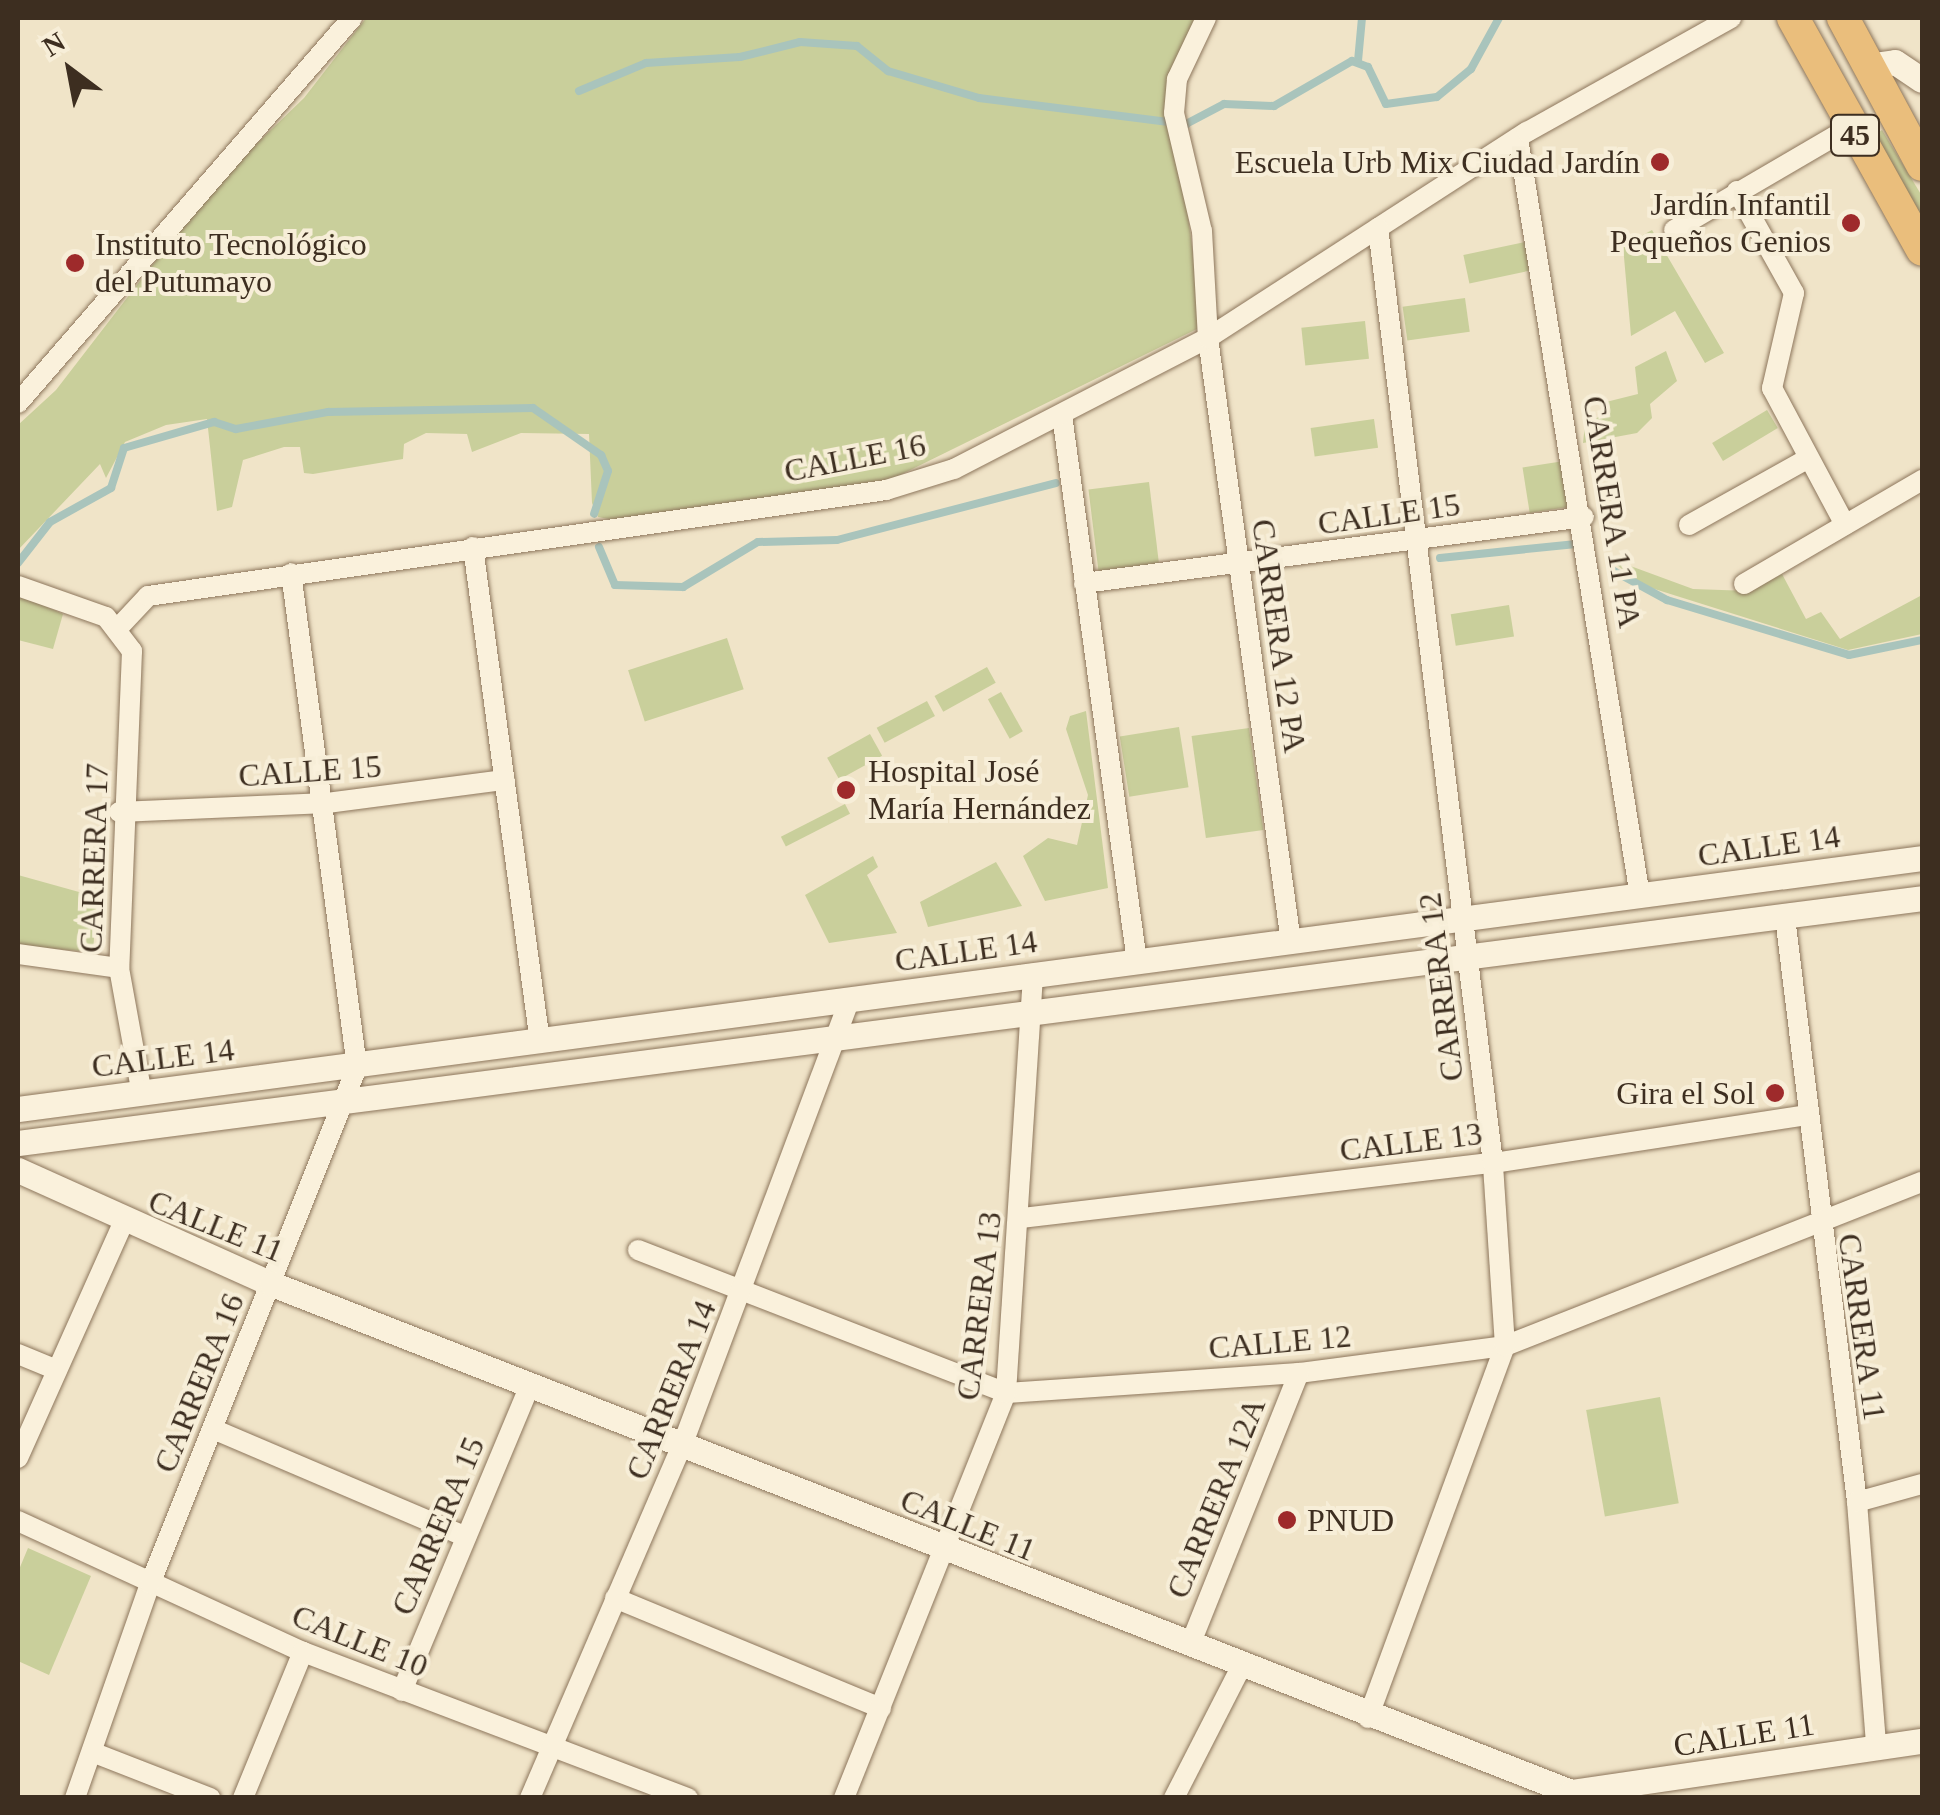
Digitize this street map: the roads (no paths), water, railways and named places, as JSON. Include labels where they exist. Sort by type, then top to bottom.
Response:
[{"type":"highway","name":"45","points":[[1793,18],[1850,127],[1922,250]]},
{"type":"highway","name":"45","points":[[1843,18],[1922,165]]},
{"type":"street","points":[[18,403],[352,18]]},
{"type":"street","name":"CARRERA 12 PA","points":[[1206,18],[1177,79],[1175,121],[1202,231],[1208,338],[1291,942]]},
{"type":"street","name":"CALLE 16","points":[[119,627],[148,596],[886,490],[954,469],[1208,338],[1518,138],[1731,18]]},
{"type":"street","points":[[1868,66],[1896,62],[1922,80]]},
{"type":"street","points":[[1674,230],[1850,127]]},
{"type":"street","name":"CARRERA 11 PA","points":[[1518,138],[1584,517],[1640,896]]},
{"type":"street","points":[[1737,191],[1794,293],[1772,388],[1845,524]]},
{"type":"street","name":"CARRERA 12","points":[[1368,1718],[1505,1346],[1493,1163],[1378,228]]},
{"type":"street","points":[[1062,414],[1137,962]]},
{"type":"street","points":[[1689,525],[1807,459]]},
{"type":"street","points":[[1744,584],[1922,480]]},
{"type":"street","name":"CALLE 15","points":[[1084,583],[1584,517]]},
{"type":"street","points":[[473,547],[540,1042]]},
{"type":"street","name":"CARRERA 16","points":[[75,1798],[150,1584],[350,1100],[357,1068],[326,803],[292,574]]},
{"type":"street","points":[[18,586],[119,627]]},
{"type":"street","name":"CARRERA 17","points":[[119,627],[135,685],[119,812],[119,968],[142,1094]]},
{"type":"street","name":"CALLE 15","points":[[119,812],[326,803],[505,780]]},
{"type":"street","name":"CALLE 14","points":[[18,1109],[357,1068],[1034,974],[1922,858]]},
{"type":"street","name":"CALLE 14","points":[[18,1143],[837,1044],[1922,898]]},
{"type":"street","name":"CARRERA 11","points":[[1785,917],[1816,1218],[1857,1502],[1876,1746]]},
{"type":"street","points":[[18,954],[119,968]]},
{"type":"street","name":"CARRERA 13","points":[[844,1798],[946,1552],[1006,1393],[1022,1218],[1034,974]]},
{"type":"street","name":"CARRERA 14","points":[[530,1798],[684,1443],[743,1295],[850,1000]]},
{"type":"street","name":"CALLE 13","points":[[1022,1218],[1493,1163],[1806,1115]]},
{"type":"street","name":"CALLE 11","points":[[18,1170],[124,1223],[272,1284],[684,1443],[946,1552],[1368,1718],[1575,1795],[1655,1790],[1876,1746],[1922,1741]]},
{"type":"street","name":"CALLE 12","points":[[638,1250],[743,1295],[1006,1393],[1298,1373],[1505,1346],[1816,1218],[1922,1182]]},
{"type":"street","points":[[18,1458],[124,1223]]},
{"type":"street","points":[[18,1354],[57,1370]]},
{"type":"street","name":"CARRERA 12A","points":[[1190,1645],[1298,1373]]},
{"type":"street","name":"CARRERA 15","points":[[402,1691],[530,1385]]},
{"type":"street","points":[[214,1429],[466,1537]]},
{"type":"street","points":[[1857,1502],[1922,1484]]},
{"type":"street","name":"CALLE 10","points":[[18,1521],[303,1652],[688,1798]]},
{"type":"street","points":[[614,1598],[881,1708]]},
{"type":"street","points":[[243,1798],[303,1652]]},
{"type":"street","points":[[1174,1798],[1241,1666]]},
{"type":"street","points":[[92,1752],[210,1798]]},
{"type":"waterway","points":[[1358,61],[1362,18]]},
{"type":"waterway","points":[[579,91],[646,63],[740,57],[800,42],[857,46],[888,71],[979,98],[1186,124],[1224,104],[1274,106],[1352,61],[1368,67],[1386,104],[1437,97],[1471,69],[1499,18]]},
{"type":"waterway","points":[[18,563],[50,522],[111,488],[124,448],[214,422],[236,429],[328,412],[533,408],[601,455],[608,471],[594,514]]},
{"type":"waterway","points":[[599,547],[615,585],[683,587],[758,542],[837,540],[1056,483]]},
{"type":"waterway","points":[[1440,558],[1576,544]]},
{"type":"waterway","points":[[1612,570],[1667,600],[1849,655],[1922,640]]},
{"type":"place","name":"Escuela Urb Mix Ciudad Jardín","points":[[1660,162]]},
{"type":"place","name":"Jardín Infantil Pequeños Genios","points":[[1851,223]]},
{"type":"place","name":"Instituto Tecnológico del Putumayo","points":[[75,263]]},
{"type":"place","name":"Hospital José María Hernández","points":[[846,790]]},
{"type":"place","name":"Gira el Sol","points":[[1775,1093]]},
{"type":"place","name":"PNUD","points":[[1287,1520]]}]
